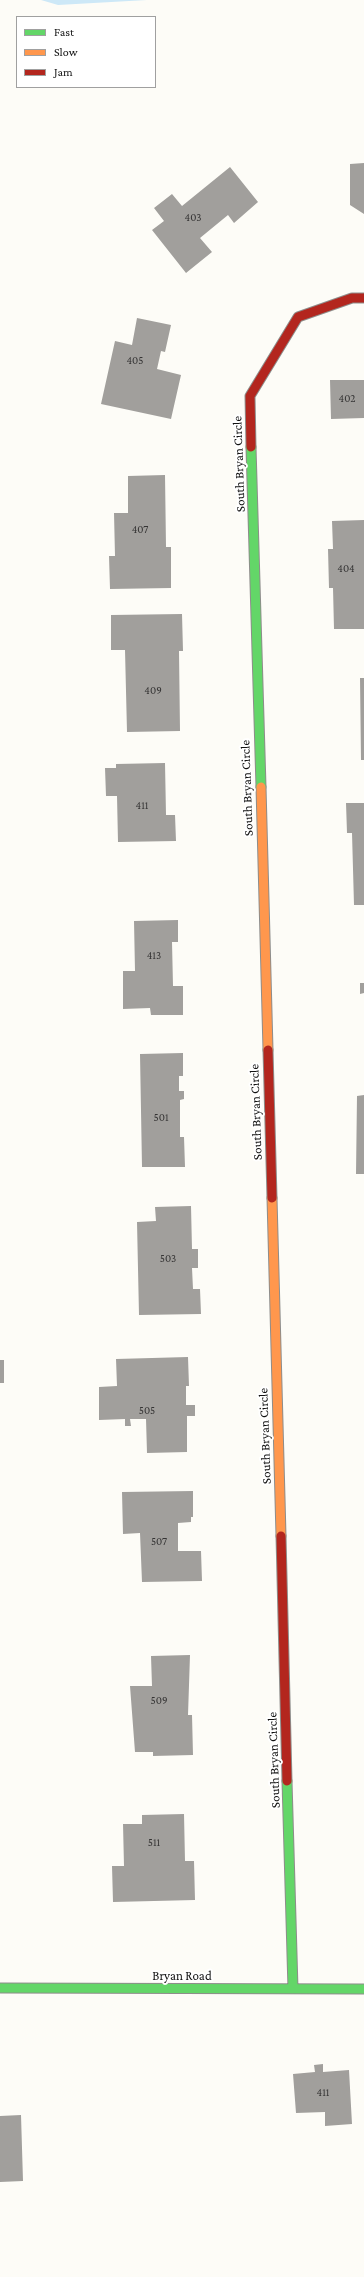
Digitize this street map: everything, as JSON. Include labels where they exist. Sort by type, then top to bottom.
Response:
[{"type":"street","name":"South Bryan Circle","points":[[293,1989],[250,396],[298,317],[352,298],[364,298]]},
{"type":"street","name":"Bryan Road","points":[[0,1988],[364,1989]]},
{"type":"water","points":[[41,0],[147,0],[58,5]]},
{"type":"building","points":[[364,163],[364,214],[350,205],[350,164]]},
{"type":"building","points":[[230,167],[258,202],[234,223],[228,215],[200,238],[212,252],[186,273],[152,230],[164,221],[154,208],[172,194],[182,206]]},
{"type":"building","points":[[137,318],[171,325],[165,352],[161,351],[157,369],[181,375],[171,419],[101,404],[115,341],[132,345]]},
{"type":"building","points":[[330,380],[364,380],[364,418],[331,419]]},
{"type":"building","points":[[165,475],[166,547],[171,547],[171,588],[110,589],[109,556],[115,556],[114,513],[128,513],[128,476]]},
{"type":"building","points":[[364,520],[364,629],[334,629],[333,588],[329,588],[328,549],[333,549],[332,521]]},
{"type":"building","points":[[182,614],[183,651],[179,651],[180,731],[127,732],[125,650],[111,650],[111,615]]},
{"type":"building","points":[[360,678],[364,678],[364,760],[361,760]]},
{"type":"building","points":[[165,763],[166,815],[175,815],[176,841],[118,842],[117,796],[106,796],[105,768],[116,768],[116,764]]},
{"type":"building","points":[[346,803],[364,803],[364,905],[354,905],[352,833],[347,833]]},
{"type":"building","points":[[178,920],[178,942],[172,942],[173,986],[183,986],[183,1015],[151,1015],[150,1008],[123,1009],[123,971],[135,971],[134,921]]},
{"type":"building","points":[[360,983],[364,983],[364,993],[360,994]]},
{"type":"building","points":[[183,1053],[183,1076],[179,1076],[179,1091],[184,1091],[184,1099],[180,1100],[180,1137],[184,1137],[185,1167],[142,1167],[140,1054]]},
{"type":"building","points":[[364,1095],[364,1174],[356,1174],[357,1096]]},
{"type":"building","points":[[191,1206],[192,1249],[198,1249],[198,1268],[192,1268],[193,1289],[200,1289],[201,1314],[139,1315],[137,1222],[156,1221],[155,1207]]},
{"type":"building","points":[[188,1357],[189,1386],[186,1386],[186,1405],[195,1405],[195,1416],[187,1416],[187,1452],[147,1453],[146,1419],[130,1419],[131,1426],[125,1426],[125,1419],[99,1420],[99,1387],[117,1386],[116,1359]]},
{"type":"building","points":[[0,1360],[4,1360],[4,1383],[0,1383]]},
{"type":"building","points":[[193,1491],[193,1517],[191,1517],[191,1522],[178,1523],[178,1551],[201,1551],[202,1581],[142,1582],[140,1533],[123,1534],[122,1492]]},
{"type":"building","points":[[190,1655],[188,1715],[192,1715],[193,1755],[153,1756],[153,1752],[135,1752],[130,1686],[152,1686],[151,1656]]},
{"type":"building","points":[[184,1814],[185,1861],[194,1861],[195,1900],[113,1902],[112,1866],[124,1866],[123,1824],[142,1824],[142,1815]]},
{"type":"building","points":[[323,2064],[323,2072],[349,2070],[352,2124],[325,2126],[325,2112],[296,2113],[293,2074],[315,2072],[314,2065]]},
{"type":"building","points":[[21,2115],[23,2181],[0,2182],[0,2116]]},
{"type":"traffic: fast","points":[[251,447],[261,787]]},
{"type":"traffic: fast","points":[[287,1781],[293,1989]]},
{"type":"traffic: fast","points":[[0,1988],[364,1989]]},
{"type":"traffic: slow","points":[[261,787],[268,1050]]},
{"type":"traffic: slow","points":[[272,1198],[281,1536]]},
{"type":"traffic: jam","points":[[251,447],[250,396],[298,317],[352,298],[364,298]]},
{"type":"traffic: jam","points":[[268,1050],[272,1198]]},
{"type":"traffic: jam","points":[[281,1536],[287,1781]]}]
